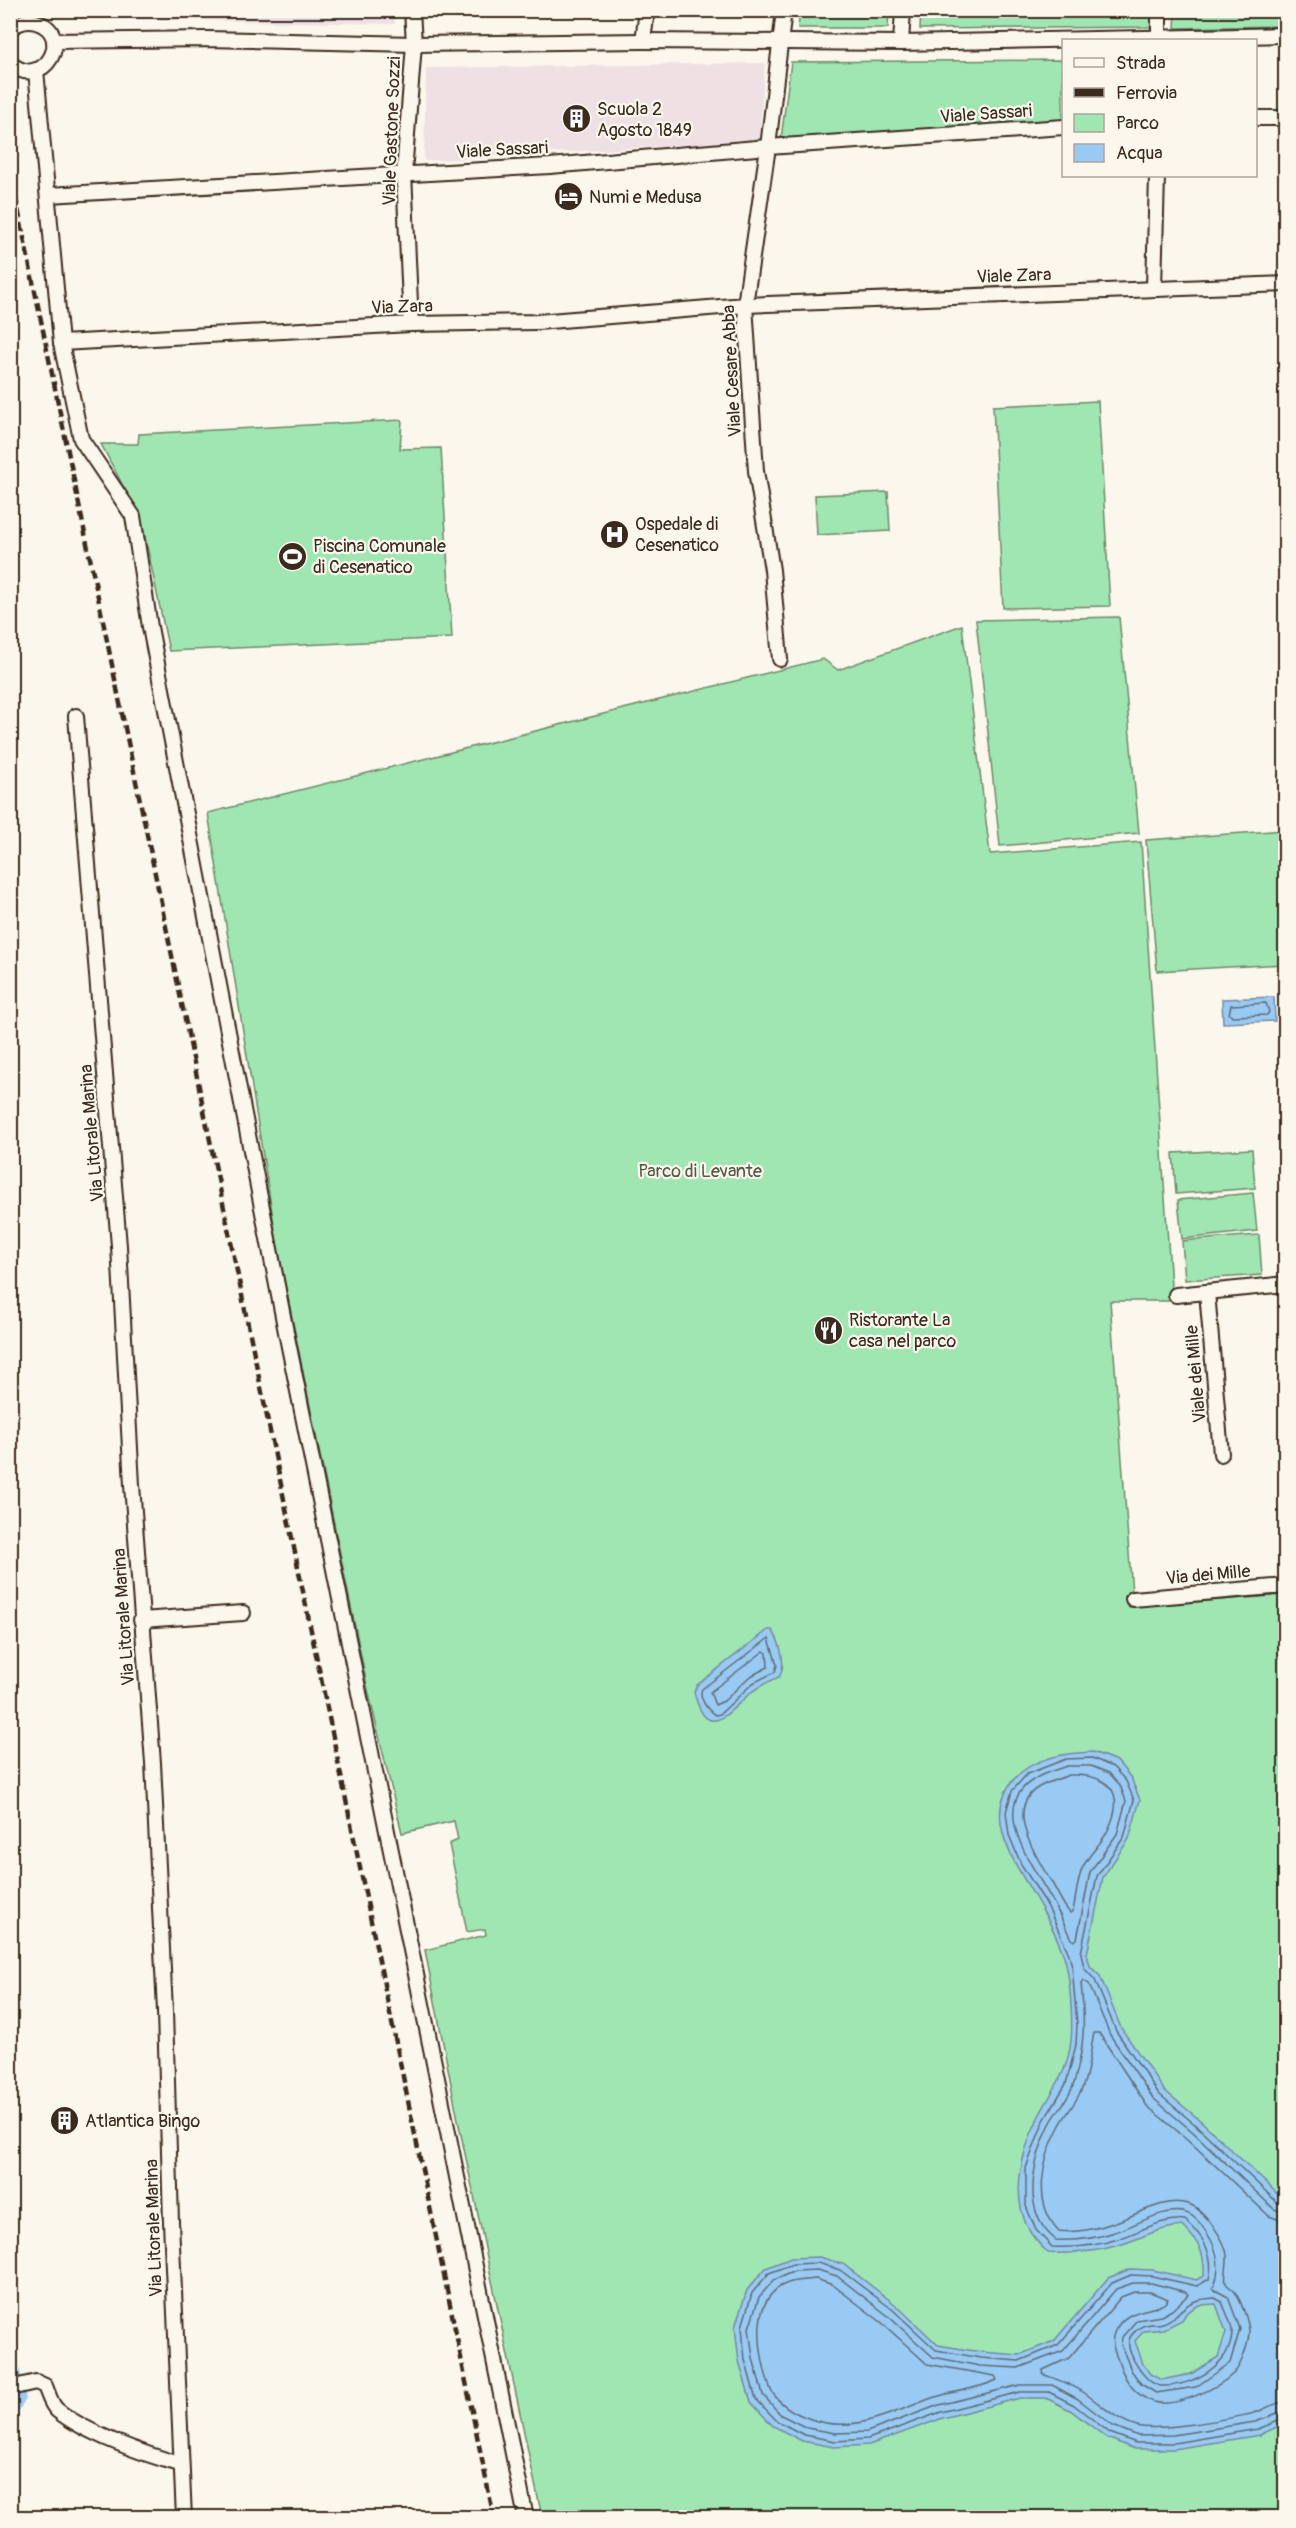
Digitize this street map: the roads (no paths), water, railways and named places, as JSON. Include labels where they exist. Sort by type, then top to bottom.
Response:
[{"type":"street","name":"Viale Gastone Sozzi","points":[[411,324],[404,173],[414,44],[412,10]]},
{"type":"street","points":[[643,41],[647,10]]},
{"type":"street","name":"Viale Cesare Abba","points":[[780,659],[771,570],[756,471],[745,305],[768,147],[784,10]]},
{"type":"street","points":[[901,43],[903,10]]},
{"type":"street","points":[[1159,10],[1159,39],[1286,36]]},
{"type":"street","points":[[10,29],[32,16],[51,33],[54,41],[53,56],[43,67],[36,70],[21,70],[10,63]]},
{"type":"street","points":[[54,41],[207,39],[414,44],[1062,41]]},
{"type":"street","points":[[36,70],[61,343],[81,439],[133,516],[150,627],[286,1332],[526,2517]]},
{"type":"street","points":[[1257,118],[1286,117]]},
{"type":"street","name":"Viale Sassari","points":[[49,195],[561,165],[768,147],[1062,127]]},
{"type":"street","points":[[1154,288],[1157,177]]},
{"type":"street","name":"Viale Zara","points":[[745,305],[1286,284]]},
{"type":"street","name":"Via Zara","points":[[61,343],[411,324],[537,322],[745,305]]},
{"type":"street","name":"Via Litorale Marina","points":[[76,716],[119,1246],[141,1620],[153,1763],[165,2011],[180,2463],[184,2517]]},
{"type":"street","points":[[1176,1295],[1286,1284]]},
{"type":"street","name":"Viale dei Mille","points":[[1207,1292],[1221,1454]]},
{"type":"street","name":"Via dei Mille","points":[[1133,1599],[1286,1586]]},
{"type":"street","points":[[141,1620],[243,1613]]},
{"type":"street","points":[[10,2388],[36,2382],[45,2386],[55,2409],[89,2429],[160,2459],[180,2463]]},
{"type":"water","points":[[1274,997],[1275,1021],[1223,1023],[1222,999]]},
{"type":"water","points":[[768,1630],[772,1630],[782,1653],[779,1677],[754,1690],[723,1717],[710,1720],[704,1716],[694,1692],[697,1685]]},
{"type":"water","points":[[1093,1752],[1117,1761],[1131,1778],[1140,1800],[1129,1839],[1103,1877],[1087,1954],[1090,1966],[1100,1976],[1121,2028],[1164,2090],[1202,2122],[1285,2201],[1285,2423],[1260,2435],[1174,2449],[1135,2449],[1107,2438],[1070,2410],[1046,2398],[1020,2398],[943,2418],[869,2445],[834,2447],[802,2441],[773,2426],[751,2402],[739,2361],[735,2327],[747,2290],[766,2268],[791,2258],[819,2257],[843,2264],[896,2305],[938,2345],[1019,2355],[1054,2341],[1108,2278],[1130,2269],[1153,2270],[1196,2280],[1204,2276],[1200,2248],[1183,2226],[1157,2231],[1102,2249],[1075,2253],[1048,2253],[1030,2232],[1020,2205],[1022,2161],[1031,2133],[1066,2064],[1072,2032],[1071,2010],[1064,1956],[1050,1924],[1006,1844],[1000,1811],[1004,1795],[1014,1779],[1022,1772],[1040,1761],[1061,1755]],"holes":[[[1216,2304],[1226,2332],[1218,2357],[1191,2374],[1161,2380],[1150,2374],[1143,2364],[1135,2341],[1144,2331],[1164,2329],[1182,2320],[1187,2312],[1199,2305]]]},
{"type":"waterway","points":[[10,2362],[18,2397],[10,2411]]},
{"type":"railway","points":[[10,170],[494,2518]]},
{"type":"place","name":"Scuola 2 Agosto 1849","points":[[576,119]]},
{"type":"place","name":"Numi e Medusa","points":[[568,197]]},
{"type":"place","name":"Ospedale di Cesenatico","points":[[614,534]]},
{"type":"place","name":"Piscina Comunale di Cesenatico","points":[[292,556]]},
{"type":"place","name":"Ristorante La casa nel parco","points":[[828,1330]]},
{"type":"place","name":"Atlantica Bingo","points":[[64,2121]]},
{"type":"park label","name":"Parco di Levante","points":[[700,1171]]}]
